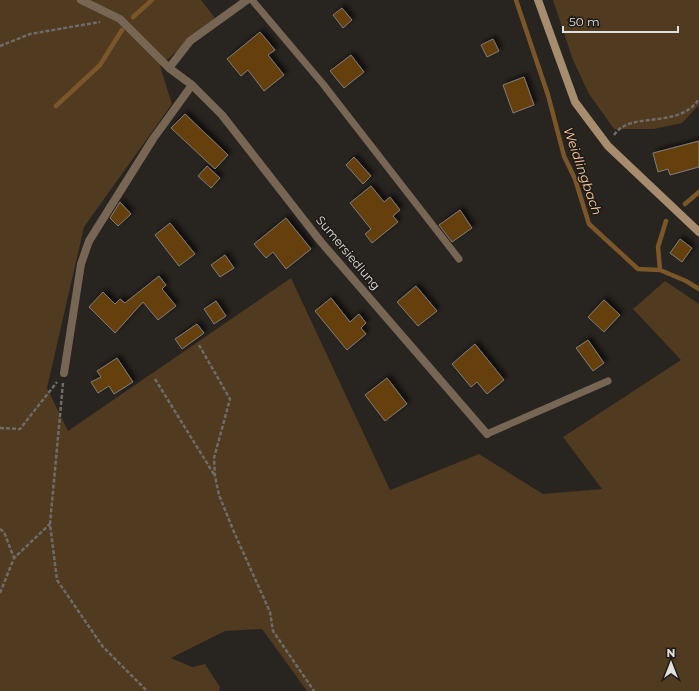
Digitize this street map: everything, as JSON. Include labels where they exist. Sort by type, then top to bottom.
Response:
[{"type":"main road","points":[[538,0],[575,102],[608,146],[699,232]]},
{"type":"street","name":"Sumersiedlung","points":[[81,0],[120,19],[169,68],[192,85],[222,115],[321,242],[487,434]]},
{"type":"street","points":[[169,68],[190,41],[247,0]]},
{"type":"street","points":[[64,373],[81,264],[89,241],[153,139],[192,85]]},
{"type":"lane","points":[[252,0],[323,84],[422,209],[459,259]]},
{"type":"lane","points":[[487,434],[608,381]]},
{"type":"path","points":[[0,46],[30,34],[120,19]]},
{"type":"path","points":[[608,146],[616,133],[629,122],[659,120],[681,114],[699,99]]},
{"type":"path","points":[[198,345],[230,399],[214,458],[215,476],[219,494],[234,532],[270,612],[273,631],[314,691]]},
{"type":"path","points":[[0,428],[20,429],[64,373]]},
{"type":"path","points":[[64,373],[50,524],[57,580],[103,647],[145,691]]},
{"type":"path","points":[[155,379],[215,476]]},
{"type":"path","points":[[0,593],[14,558],[50,524]]},
{"type":"path","points":[[0,529],[4,532],[14,558]]},
{"type":"shaded area","points":[[0,0],[201,0],[215,18],[160,66],[172,104],[84,227],[47,388],[68,431],[291,278],[390,490],[479,454],[543,494],[602,489],[563,437],[681,360],[633,309],[665,281],[699,304],[699,691],[307,691],[262,629],[225,631],[171,658],[192,667],[205,664],[220,687],[219,691],[0,691]]},
{"type":"shaded area","points":[[553,0],[699,0],[699,105],[682,123],[654,129],[614,129],[589,94],[573,60]]},
{"type":"building","points":[[342,8],[352,20],[343,28],[333,15]]},
{"type":"building","points":[[260,32],[275,50],[268,55],[284,75],[264,91],[248,70],[241,76],[227,59]]},
{"type":"building","points":[[493,39],[499,51],[487,57],[481,45]]},
{"type":"building","points":[[351,55],[364,72],[344,88],[330,71]]},
{"type":"building","points":[[524,77],[534,105],[513,113],[503,85]]},
{"type":"building","points":[[185,114],[228,155],[215,169],[171,128]]},
{"type":"building","points":[[699,141],[699,167],[670,175],[668,169],[658,172],[653,153]]},
{"type":"building","points":[[354,157],[371,176],[363,184],[346,165]]},
{"type":"building","points":[[207,166],[220,178],[211,188],[198,176]]},
{"type":"building","points":[[371,186],[384,202],[390,197],[400,210],[393,216],[398,222],[372,243],[365,234],[371,229],[350,203]]},
{"type":"building","points":[[120,202],[131,214],[118,226],[110,218]]},
{"type":"building","points":[[460,210],[472,228],[452,242],[439,225]]},
{"type":"building","points":[[286,218],[311,249],[286,269],[273,252],[266,258],[254,244]]},
{"type":"building","points":[[170,223],[195,254],[179,266],[155,235]]},
{"type":"building","points":[[680,239],[692,248],[682,262],[670,253]]},
{"type":"building","points":[[225,255],[234,268],[220,277],[211,265]]},
{"type":"building","points":[[159,276],[166,285],[162,289],[176,306],[158,320],[143,302],[115,333],[89,307],[103,292],[115,304],[120,299],[125,303]]},
{"type":"building","points":[[416,286],[437,311],[418,326],[397,302]]},
{"type":"building","points":[[331,298],[350,322],[359,314],[366,323],[361,328],[366,334],[347,350],[315,311]]},
{"type":"building","points":[[604,300],[620,315],[604,332],[588,317]]},
{"type":"building","points":[[216,301],[226,316],[214,324],[204,309]]},
{"type":"building","points":[[197,324],[204,333],[182,349],[175,339]]},
{"type":"building","points":[[588,340],[604,363],[593,371],[576,348]]},
{"type":"building","points":[[475,344],[504,380],[487,394],[477,382],[471,387],[452,364]]},
{"type":"building","points":[[117,358],[133,382],[114,394],[109,386],[98,393],[91,382],[101,377],[97,371]]},
{"type":"building","points":[[387,378],[407,404],[385,421],[365,395]]},
{"type":"waterway","points":[[133,17],[152,0]]},
{"type":"waterway","name":"Weidlingbach","points":[[516,0],[548,95],[564,156],[575,179],[589,224],[638,269],[660,270],[686,281],[699,289]]},
{"type":"waterway","points":[[56,106],[100,65],[122,30]]},
{"type":"waterway","points":[[685,204],[699,192]]},
{"type":"waterway","points":[[660,270],[658,247],[666,221]]}]
